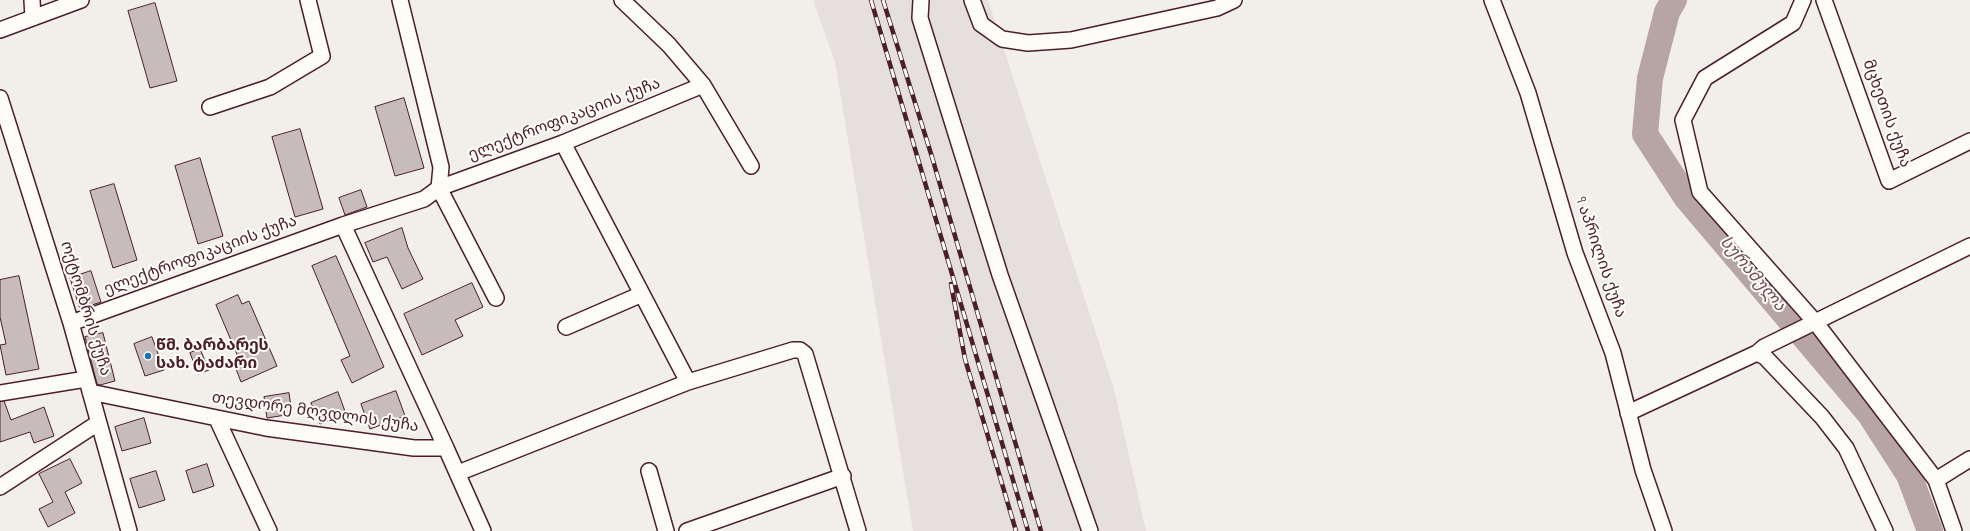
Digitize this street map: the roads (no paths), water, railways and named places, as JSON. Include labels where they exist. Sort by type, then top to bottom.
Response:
[{"type":"street","points":[[32,0],[33,18]]},
{"type":"street","points":[[0,30],[81,0]]},
{"type":"street","points":[[210,107],[270,87],[322,56],[308,0]]},
{"type":"street","points":[[400,0],[441,167],[439,188],[496,298]]},
{"type":"street","points":[[622,0],[669,45],[703,85],[751,166]]},
{"type":"street","points":[[921,0],[920,18],[1000,275],[1090,531]]},
{"type":"street","points":[[972,0],[981,24],[1002,39],[1028,43],[1071,40],[1217,8],[1234,0]]},
{"type":"street","name":"9 აპრილის ქუჩა","points":[[1492,0],[1528,93],[1575,253],[1613,353],[1643,470],[1664,531]]},
{"type":"street","points":[[1803,0],[1793,23],[1705,78],[1683,120],[1700,192],[1816,323],[1936,480],[1954,531]]},
{"type":"street","name":"მცხეთის ქუჩა","points":[[1824,0],[1889,181],[1970,141]]},
{"type":"street","name":"ელექტროფიკაციის ქუჩა","points":[[71,323],[343,225],[424,199],[439,188],[563,143],[703,85]]},
{"type":"street","name":"ოქტომბრის ქუჩა","points":[[0,98],[71,323],[129,531]]},
{"type":"street","points":[[563,143],[688,382]]},
{"type":"street","points":[[343,225],[458,472],[483,531]]},
{"type":"street","points":[[1628,413],[1816,323],[1970,246]]},
{"type":"street","points":[[566,327],[642,294]]},
{"type":"street","points":[[458,472],[688,382],[793,350],[800,350],[805,354],[858,531]]},
{"type":"street","points":[[1760,350],[1822,417],[1846,448],[1885,531]]},
{"type":"street","points":[[0,393],[88,386]]},
{"type":"street","name":"თევდორე მღვდლის ქუჩა","points":[[88,386],[217,419],[266,428],[414,448],[446,448]]},
{"type":"street","points":[[217,419],[269,531]]},
{"type":"street","points":[[0,487],[98,423]]},
{"type":"street","points":[[1936,480],[1970,459]]},
{"type":"street","points":[[649,471],[666,531]]},
{"type":"street","points":[[687,531],[842,476]]},
{"type":"waterway","name":"სურამულა","points":[[1674,0],[1667,12],[1650,78],[1645,134],[1686,197],[1869,413],[1909,475],[1930,531]]},
{"type":"railway","points":[[871,0],[1028,531]]},
{"type":"railway","points":[[883,0],[932,157],[1041,531]]},
{"type":"railway","points":[[951,284],[965,359],[1016,531]]},
{"type":"place","name":"წმ. ბარბარეს სახ. ტაძარი","points":[[148,356]]}]
